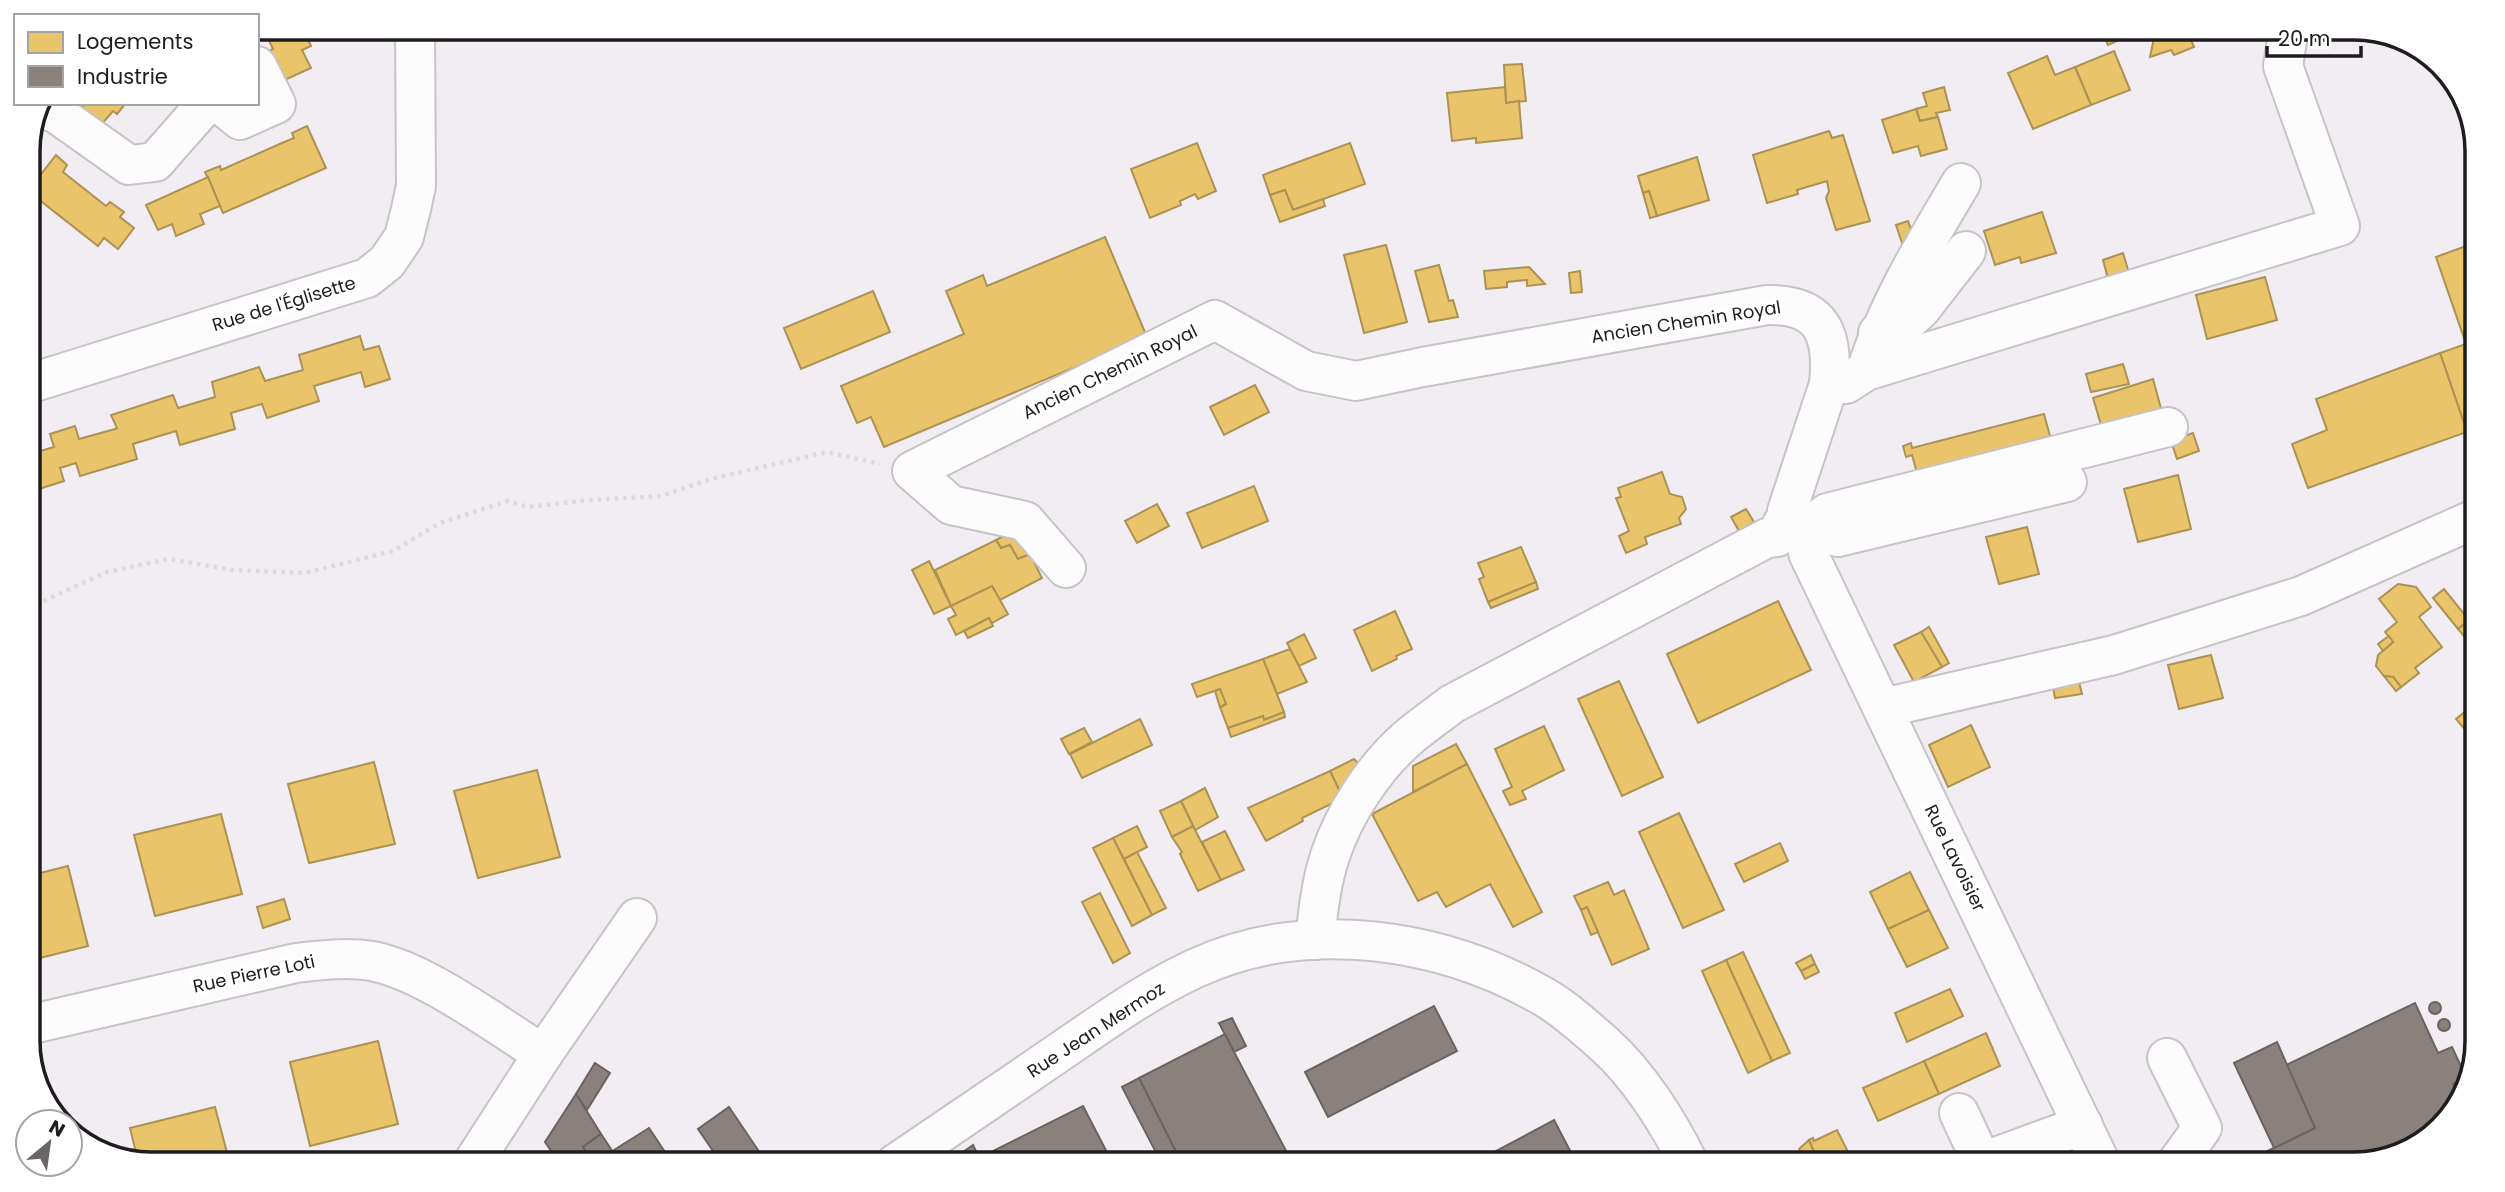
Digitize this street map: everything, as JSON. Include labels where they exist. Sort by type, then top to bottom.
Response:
[{"type":"street","name":"Rue de l'Églisette","points":[[40,380],[367,278],[387,262],[404,237],[416,186],[415,40]]},
{"type":"street","points":[[1829,384],[1846,384],[1866,371],[2340,226],[2283,66],[2287,40]]},
{"type":"street","points":[[221,105],[240,120],[276,104],[259,70]]},
{"type":"street","points":[[49,110],[129,165],[155,162],[205,105]]},
{"type":"street","points":[[1866,371],[1878,333],[1913,264],[1961,183]]},
{"type":"street","points":[[1878,333],[1909,320],[1920,310],[1965,251]]},
{"type":"street","name":"Ancien Chemin Royal","points":[[912,471],[1215,320],[1306,371],[1356,381],[1767,305],[1788,305],[1808,313],[1820,324],[1830,347],[1831,363],[1829,384],[1787,511],[1801,535]]},
{"type":"street","points":[[1801,535],[1827,513],[2168,427]]},
{"type":"street","points":[[912,471],[951,505],[1025,521],[1066,568]]},
{"type":"street","points":[[1315,940],[1320,895],[1330,855],[1347,816],[1378,771],[1408,738],[1452,704],[1767,538],[1801,535],[1836,538],[2067,482]]},
{"type":"street","points":[[1882,708],[2114,654],[2301,596],[2465,523]]},
{"type":"street","name":"Rue Lavoisier","points":[[1801,535],[2095,1152]]},
{"type":"street","points":[[480,1152],[543,1054],[637,918]]},
{"type":"street","name":"Rue Jean Mermoz","points":[[913,1152],[1146,994],[1198,967],[1240,952],[1280,943],[1315,940],[1366,940],[1454,956],[1487,968],[1548,999],[1606,1045],[1640,1084],[1682,1152]]},
{"type":"street","name":"Rue Pierre Loti","points":[[40,1022],[296,963],[336,959],[372,961],[406,972],[543,1054]]},
{"type":"street","points":[[2167,1058],[2202,1128],[2185,1152]]},
{"type":"street","points":[[1959,1112],[1975,1152]]},
{"type":"street","points":[[2010,1152],[2082,1125]]},
{"type":"path","points":[[40,603],[107,572],[168,559],[233,570],[305,573],[393,551],[440,523],[508,501],[528,507],[661,496],[711,479],[827,452],[912,471]]},
{"type":"building: Logements","points":[[269,40],[308,40],[311,46],[302,50],[311,68],[278,83],[265,53],[273,49]]},
{"type":"building: Logements","points":[[2106,40],[2119,40],[2108,45]]},
{"type":"building: Logements","points":[[2154,40],[2191,40],[2194,47],[2174,55],[2171,50],[2150,57]]},
{"type":"building: Logements","points":[[2114,51],[2130,90],[2091,105],[2075,67]]},
{"type":"building: Logements","points":[[2047,56],[2055,75],[2075,67],[2091,105],[2033,129],[2008,73]]},
{"type":"building: Logements","points":[[1522,64],[1526,101],[1506,103],[1504,65]]},
{"type":"building: Logements","points":[[1505,87],[1506,103],[1519,101],[1522,138],[1476,143],[1476,138],[1452,141],[1447,93]]},
{"type":"building: Logements","points":[[1944,87],[1950,110],[1936,113],[1938,117],[1920,121],[1916,109],[1927,106],[1923,93]]},
{"type":"building: Logements","points":[[84,105],[124,105],[117,114],[113,111],[101,125],[81,109]]},
{"type":"building: Logements","points":[[1916,109],[1920,121],[1938,117],[1947,149],[1921,156],[1918,146],[1893,153],[1882,120]]},
{"type":"building: Logements","points":[[307,126],[326,168],[223,213],[205,172],[220,166],[221,170],[294,138],[292,133]]},
{"type":"building: Logements","points":[[1829,131],[1832,138],[1843,135],[1870,221],[1836,230],[1826,198],[1829,191],[1827,181],[1797,190],[1798,194],[1767,203],[1753,155]]},
{"type":"building: Logements","points":[[1197,143],[1216,191],[1198,199],[1195,194],[1180,201],[1181,205],[1150,218],[1131,169]]},
{"type":"building: Logements","points":[[1350,143],[1365,184],[1293,210],[1285,190],[1270,195],[1263,175]]},
{"type":"building: Logements","points":[[56,155],[67,165],[63,172],[106,206],[110,202],[124,212],[120,217],[134,228],[118,249],[104,238],[98,246],[40,200],[40,176]]},
{"type":"building: Logements","points":[[1697,157],[1709,200],[1657,216],[1649,191],[1643,193],[1638,176]]},
{"type":"building: Logements","points":[[208,177],[220,206],[200,214],[204,224],[176,236],[172,224],[158,230],[146,205]]},
{"type":"building: Logements","points":[[1285,190],[1293,210],[1323,199],[1325,206],[1280,222],[1270,195]]},
{"type":"building: Logements","points":[[1649,191],[1657,216],[1650,218],[1643,193]]},
{"type":"building: Logements","points":[[2042,212],[2056,253],[2021,263],[2020,257],[1995,265],[1984,231]]},
{"type":"building: Logements","points":[[1908,221],[1914,238],[1902,243],[1896,225]]},
{"type":"building: Logements","points":[[1105,237],[1147,337],[884,447],[871,417],[857,423],[841,386],[964,334],[946,291],[983,275],[987,286]]},
{"type":"building: Logements","points":[[1386,245],[1407,322],[1364,333],[1344,255]]},
{"type":"building: Logements","points":[[2465,246],[2465,341],[2436,257]]},
{"type":"building: Logements","points":[[2123,253],[2129,273],[2108,279],[2103,260]]},
{"type":"building: Logements","points":[[1439,265],[1449,301],[1453,300],[1458,317],[1429,322],[1415,271]]},
{"type":"building: Logements","points":[[1529,267],[1545,284],[1527,286],[1527,280],[1507,282],[1507,287],[1486,289],[1484,271]]},
{"type":"building: Logements","points":[[1580,271],[1582,292],[1571,293],[1569,273]]},
{"type":"building: Logements","points":[[2265,277],[2277,320],[2207,339],[2196,295]]},
{"type":"building: Logements","points":[[873,291],[890,332],[801,369],[784,328]]},
{"type":"building: Logements","points":[[360,336],[364,350],[379,346],[390,379],[365,387],[361,372],[314,386],[319,401],[267,418],[262,404],[231,413],[235,429],[180,445],[176,431],[133,444],[137,459],[80,476],[76,463],[60,468],[64,481],[40,489],[40,451],[54,447],[50,434],[75,426],[79,439],[117,428],[111,415],[173,395],[178,408],[215,397],[212,382],[259,367],[265,381],[303,370],[299,355]]},
{"type":"building: Logements","points":[[2465,344],[2465,426],[2440,353]]},
{"type":"building: Logements","points":[[2440,353],[2465,433],[2308,488],[2292,444],[2327,430],[2316,399]]},
{"type":"building: Logements","points":[[2123,364],[2129,384],[2091,392],[2086,374]]},
{"type":"building: Logements","points":[[2153,379],[2162,412],[2102,428],[2093,398]]},
{"type":"building: Logements","points":[[1255,385],[1269,412],[1224,435],[1210,407]]},
{"type":"building: Logements","points":[[2044,414],[2050,436],[1917,473],[1912,455],[1906,457],[1903,446],[1911,443],[1912,448]]},
{"type":"building: Logements","points":[[2193,433],[2199,451],[2177,459],[2171,441]]},
{"type":"building: Logements","points":[[1662,472],[1670,494],[1682,497],[1686,509],[1679,518],[1681,524],[1645,537],[1647,544],[1626,553],[1619,536],[1629,531],[1616,498],[1621,497],[1618,488]]},
{"type":"building: Logements","points":[[2178,475],[2191,529],[2138,542],[2124,489]]},
{"type":"building: Logements","points":[[1254,486],[1268,521],[1202,548],[1187,513]]},
{"type":"building: Logements","points":[[1157,504],[1169,526],[1137,543],[1125,521]]},
{"type":"building: Logements","points":[[1746,509],[1754,522],[1739,531],[1731,517]]},
{"type":"building: Logements","points":[[2027,527],[2039,574],[1999,584],[1986,537]]},
{"type":"building: Logements","points":[[1017,529],[1030,554],[1018,559],[1010,545],[1001,548],[996,540]]},
{"type":"building: Logements","points":[[996,540],[1001,548],[1010,545],[1018,559],[1030,554],[1042,578],[1000,600],[992,586],[951,606],[935,570]]},
{"type":"building: Logements","points":[[1521,547],[1536,582],[1488,602],[1479,579],[1484,577],[1478,563]]},
{"type":"building: Logements","points":[[929,561],[951,606],[934,614],[912,570]]},
{"type":"building: Logements","points":[[1536,582],[1538,589],[1491,608],[1488,602]]},
{"type":"building: Logements","points":[[2398,584],[2416,587],[2431,607],[2419,617],[2442,647],[2415,668],[2419,673],[2401,687],[2393,677],[2384,676],[2376,666],[2378,655],[2393,642],[2385,632],[2397,622],[2379,599]]},
{"type":"building: Logements","points":[[992,586],[1008,614],[992,623],[989,618],[956,635],[948,619],[956,615],[951,606]]},
{"type":"building: Logements","points":[[2444,589],[2465,615],[2465,623],[2458,629],[2433,598]]},
{"type":"building: Logements","points":[[1778,601],[1811,670],[1698,723],[1667,654]]},
{"type":"building: Logements","points":[[1395,611],[1412,649],[1372,671],[1354,630]]},
{"type":"building: Logements","points":[[989,618],[993,626],[968,638],[964,631]]},
{"type":"building: Logements","points":[[2465,623],[2465,635],[2464,636],[2458,629]]},
{"type":"building: Logements","points":[[1929,627],[1949,663],[1942,667],[1921,632]]},
{"type":"building: Logements","points":[[1921,632],[1942,667],[1914,682],[1894,645]]},
{"type":"building: Logements","points":[[1304,634],[1316,658],[1299,666],[1287,643]]},
{"type":"building: Logements","points":[[2389,636],[2393,642],[2383,651],[2378,644]]},
{"type":"building: Logements","points":[[1290,649],[1307,682],[1277,694],[1263,659]]},
{"type":"building: Logements","points":[[2211,655],[2223,698],[2179,709],[2168,665]]},
{"type":"building: Logements","points":[[1263,659],[1284,712],[1264,720],[1263,716],[1228,728],[1220,707],[1226,704],[1220,689],[1197,697],[1192,684]]},
{"type":"building: Logements","points":[[2384,676],[2393,677],[2401,687],[2396,691]]},
{"type":"building: Logements","points":[[2078,678],[2082,694],[2055,698],[2052,682]]},
{"type":"building: Logements","points":[[1619,681],[1663,777],[1622,796],[1578,699]]},
{"type":"building: Logements","points":[[1220,689],[1226,704],[1220,707],[1215,691]]},
{"type":"building: Logements","points":[[1284,712],[1285,717],[1231,737],[1228,728],[1263,716],[1264,720]]},
{"type":"building: Logements","points":[[2465,712],[2465,730],[2456,719]]},
{"type":"building: Logements","points":[[1140,719],[1152,745],[1082,778],[1070,754]]},
{"type":"building: Logements","points":[[1971,725],[1990,767],[1948,787],[1929,745]]},
{"type":"building: Logements","points":[[1544,726],[1564,770],[1522,791],[1526,799],[1510,805],[1503,791],[1512,787],[1495,749]]},
{"type":"building: Logements","points":[[1084,728],[1092,742],[1069,754],[1061,739]]},
{"type":"building: Logements","points":[[1456,744],[1467,764],[1413,792],[1413,766]]},
{"type":"building: Logements","points":[[1354,759],[1365,770],[1343,798],[1330,771]]},
{"type":"building: Logements","points":[[374,762],[395,844],[309,863],[288,784]]},
{"type":"building: Logements","points":[[1467,764],[1542,912],[1513,927],[1490,884],[1446,907],[1437,892],[1418,901],[1372,814]]},
{"type":"building: Logements","points":[[537,770],[560,857],[478,878],[454,791]]},
{"type":"building: Logements","points":[[1330,771],[1343,798],[1302,818],[1303,821],[1266,841],[1248,808]]},
{"type":"building: Logements","points":[[1205,788],[1218,817],[1195,830],[1181,801]]},
{"type":"building: Logements","points":[[1181,801],[1193,826],[1172,837],[1160,811]]},
{"type":"building: Logements","points":[[1679,813],[1724,910],[1683,928],[1639,832]]},
{"type":"building: Logements","points":[[221,814],[242,894],[155,916],[134,835]]},
{"type":"building: Logements","points":[[1137,826],[1147,847],[1124,859],[1113,838]]},
{"type":"building: Logements","points":[[1193,826],[1221,880],[1198,891],[1180,854],[1182,852],[1172,837]]},
{"type":"building: Logements","points":[[1225,831],[1244,870],[1221,880],[1202,842]]},
{"type":"building: Logements","points":[[1113,838],[1152,915],[1132,926],[1093,848]]},
{"type":"building: Logements","points":[[1780,843],[1788,861],[1744,882],[1735,864]]},
{"type":"building: Logements","points":[[1137,852],[1166,908],[1152,915],[1124,859]]},
{"type":"building: Logements","points":[[68,866],[88,946],[40,958],[40,873]]},
{"type":"building: Logements","points":[[1910,872],[1929,910],[1888,929],[1870,892]]},
{"type":"building: Logements","points":[[1608,882],[1614,895],[1624,890],[1649,949],[1612,965],[1587,907],[1581,910],[1574,896]]},
{"type":"building: Logements","points":[[1100,893],[1130,953],[1113,963],[1082,902]]},
{"type":"building: Logements","points":[[284,899],[290,919],[263,928],[257,907]]},
{"type":"building: Logements","points":[[1587,907],[1598,932],[1591,935],[1581,910]]},
{"type":"building: Logements","points":[[1929,910],[1948,948],[1907,967],[1888,929]]},
{"type":"building: Logements","points":[[1743,952],[1790,1053],[1772,1061],[1726,960]]},
{"type":"building: Logements","points":[[1811,955],[1815,964],[1801,971],[1796,963]]},
{"type":"building: Logements","points":[[1726,960],[1772,1061],[1748,1073],[1702,971]]},
{"type":"building: Logements","points":[[1815,964],[1819,972],[1805,979],[1801,971]]},
{"type":"building: Logements","points":[[1950,989],[1963,1016],[1907,1042],[1895,1013]]},
{"type":"building: Logements","points":[[1986,1033],[2000,1066],[1939,1094],[1924,1061]]},
{"type":"building: Logements","points":[[378,1041],[398,1124],[310,1146],[290,1062]]},
{"type":"building: Logements","points":[[1924,1061],[1939,1094],[1878,1121],[1863,1088]]},
{"type":"building: Logements","points":[[215,1107],[227,1152],[135,1151],[130,1128]]},
{"type":"building: Logements","points":[[1837,1130],[1848,1152],[1814,1152],[1809,1140],[1813,1138],[1814,1141]]},
{"type":"building: Logements","points":[[1809,1140],[1814,1152],[1800,1152],[1799,1149]]},
{"type":"building: Industrie","points":[[2435,1002],[2441,1008],[2435,1014],[2429,1008]]},
{"type":"building: Industrie","points":[[2415,1003],[2438,1053],[2452,1047],[2461,1067],[2456,1082],[2453,1084],[2453,1090],[2437,1114],[2403,1140],[2375,1150],[2354,1152],[2265,1152],[2315,1128],[2286,1065]]},
{"type":"building: Industrie","points":[[1434,1006],[1457,1051],[1328,1117],[1305,1072]]},
{"type":"building: Industrie","points":[[1232,1018],[1246,1046],[1234,1052],[1219,1023]]},
{"type":"building: Industrie","points":[[2444,1019],[2450,1025],[2444,1031],[2438,1025]]},
{"type":"building: Industrie","points":[[1225,1034],[1287,1152],[1176,1152],[1139,1078]]},
{"type":"building: Industrie","points":[[2277,1042],[2315,1128],[2274,1148],[2234,1063]]},
{"type":"building: Industrie","points":[[595,1063],[610,1073],[587,1110],[576,1094]]},
{"type":"building: Industrie","points":[[1139,1078],[1176,1152],[1156,1152],[1122,1087]]},
{"type":"building: Industrie","points":[[576,1094],[601,1134],[583,1147],[586,1152],[552,1152],[545,1142]]},
{"type":"building: Industrie","points":[[1083,1106],[1107,1152],[991,1152]]},
{"type":"building: Industrie","points":[[729,1107],[759,1152],[714,1152],[698,1129]]},
{"type":"building: Industrie","points":[[1554,1120],[1571,1152],[1494,1152]]},
{"type":"building: Industrie","points":[[649,1128],[665,1152],[615,1152],[614,1150]]},
{"type":"building: Industrie","points":[[601,1134],[613,1152],[586,1152],[583,1147]]},
{"type":"building: Industrie","points":[[973,1145],[976,1152],[963,1152]]},
{"type":"building: Industrie","points":[[2066,1146],[2069,1152],[2051,1152]]}]
